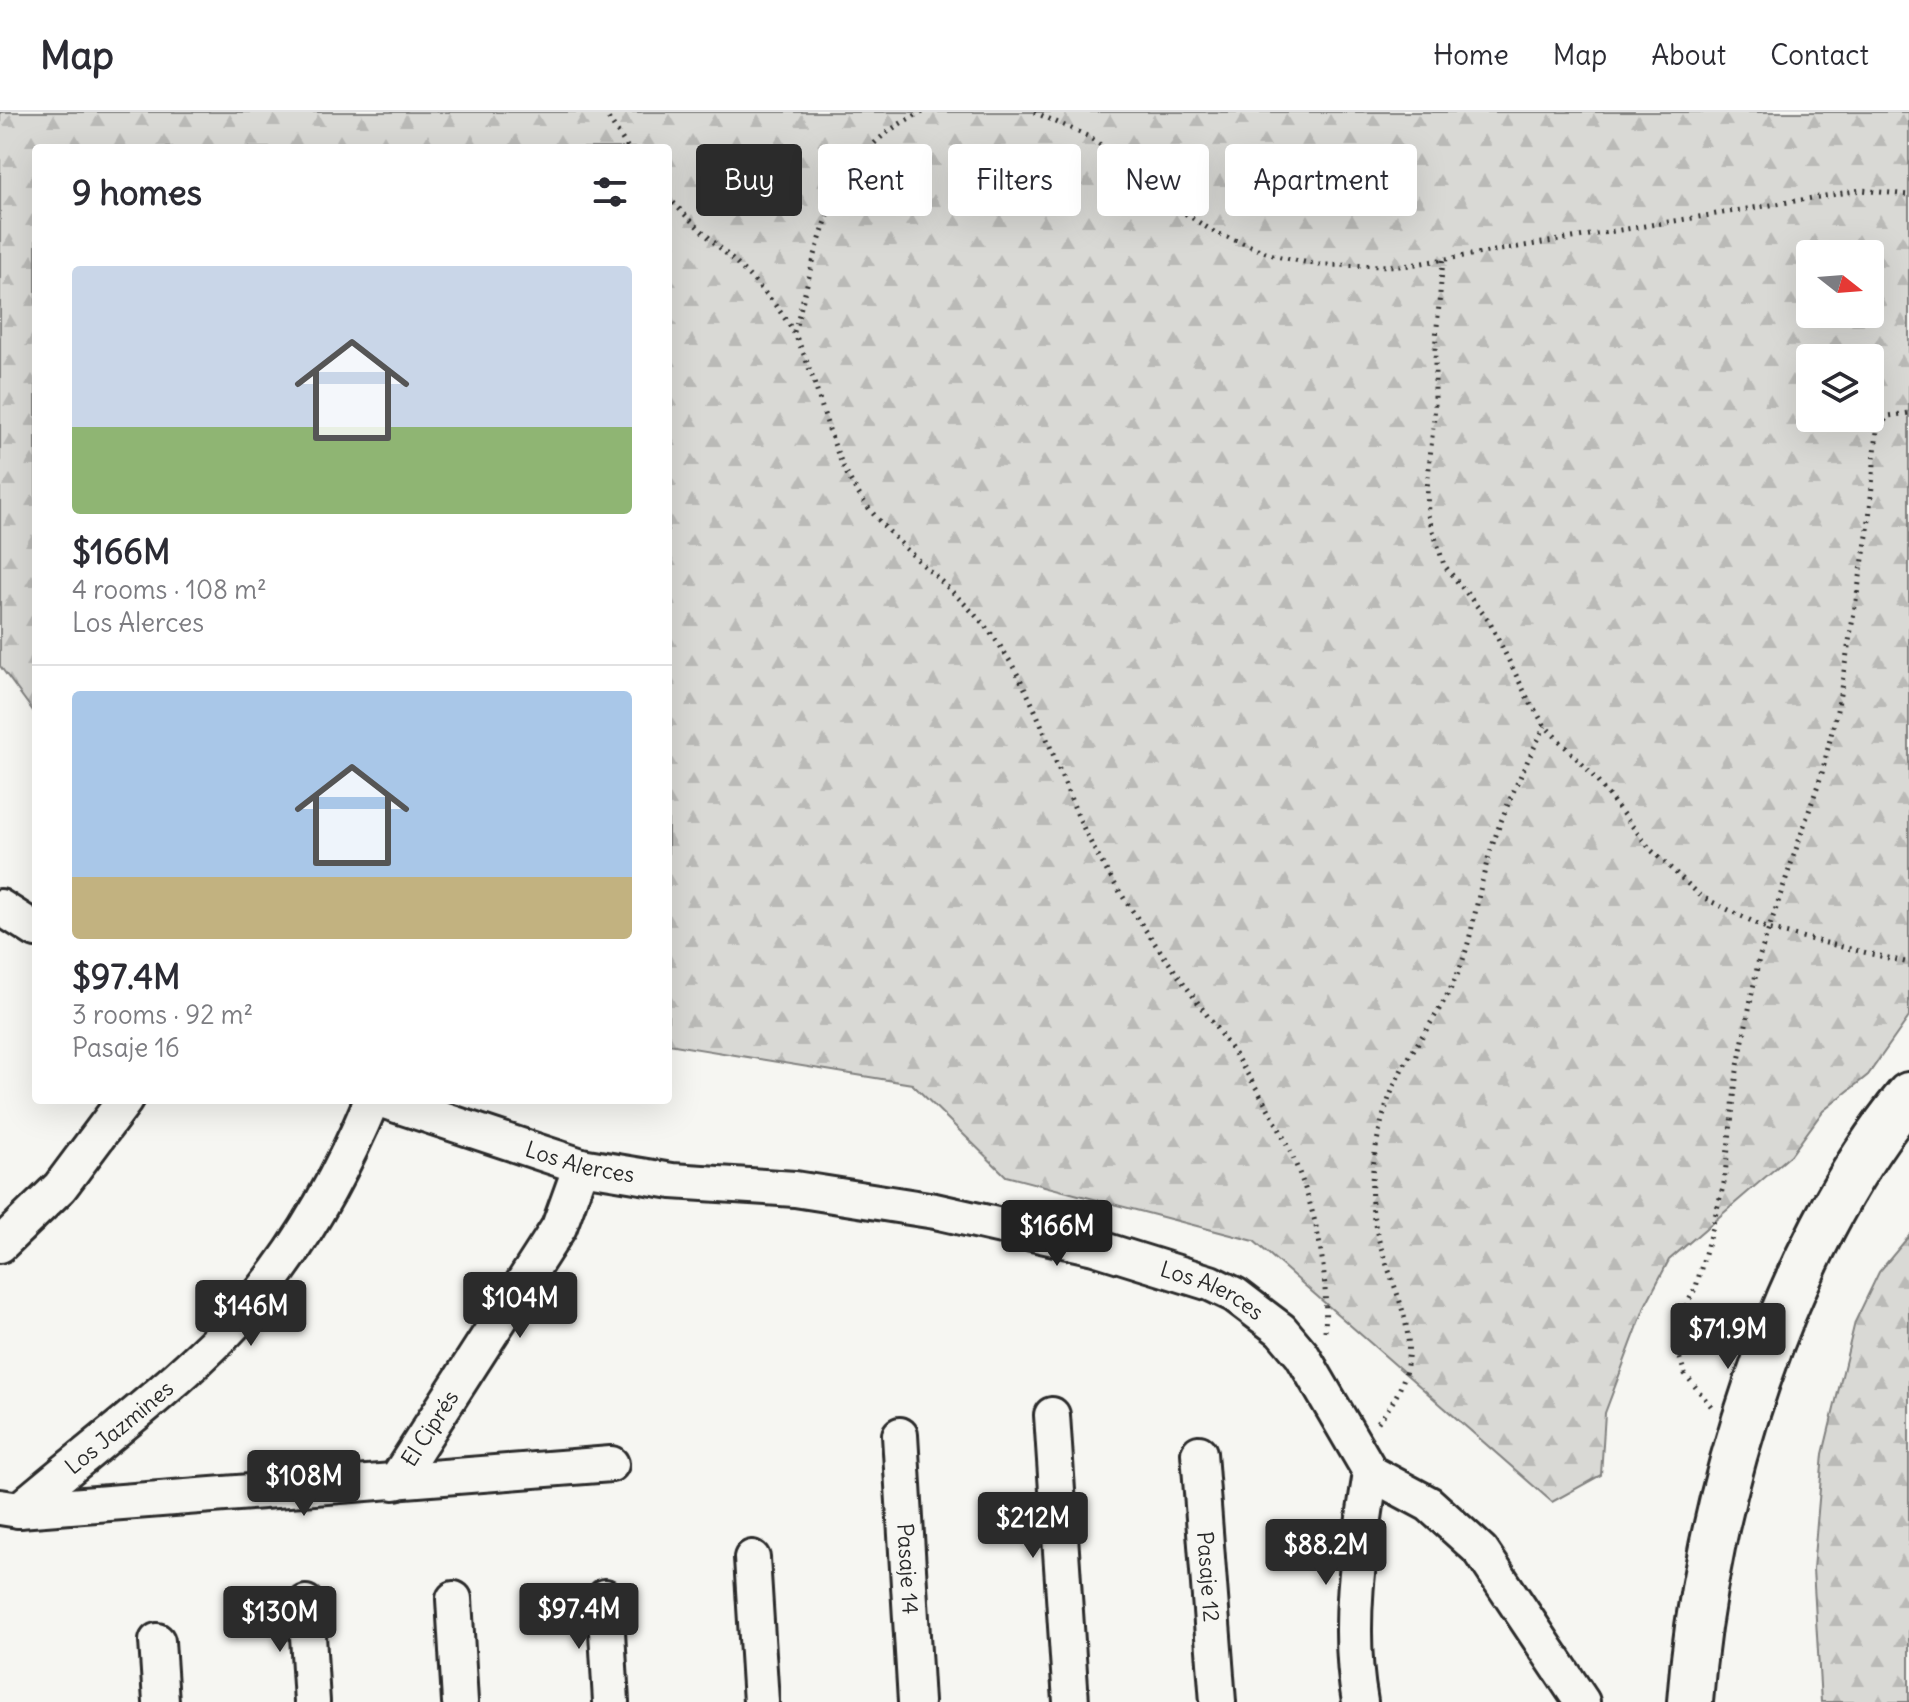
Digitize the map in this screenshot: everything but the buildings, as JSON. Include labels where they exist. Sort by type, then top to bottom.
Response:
[{"type":"street","points":[[0,907],[32,927]]},
{"type":"street","points":[[1690,1702],[1710,1548],[1741,1434],[1783,1316],[1840,1197],[1909,1095]]},
{"type":"street","points":[[0,1245],[60,1187],[122,1104]]},
{"type":"street","name":"Los Jazmines","points":[[9,1508],[187,1369],[266,1287],[327,1196],[370,1104]]},
{"type":"street","name":"Los Alerces","points":[[394,1104],[581,1166],[672,1181],[795,1189],[865,1198],[1004,1225],[1094,1247],[1210,1283],[1235,1295],[1281,1330],[1320,1383],[1371,1473]]},
{"type":"street","name":"El Ciprés","points":[[395,1482],[559,1227],[581,1166]]},
{"type":"street","points":[[1052,1415],[1071,1702]]},
{"type":"street","name":"Pasaje 14","points":[[900,1435],[916,1702]]},
{"type":"street","name":"Pasaje 12","points":[[1199,1453],[1218,1702]]},
{"type":"street","points":[[9,1508],[611,1464]]},
{"type":"street","points":[[1360,1702],[1356,1674],[1354,1577],[1371,1473],[1429,1504],[1481,1551],[1582,1702]]},
{"type":"street","points":[[752,1558],[761,1702]]},
{"type":"street","points":[[605,1597],[611,1702]]},
{"type":"street","points":[[454,1599],[460,1702]]},
{"type":"street","points":[[306,1603],[312,1702]]},
{"type":"street","points":[[157,1641],[161,1702]]},
{"type":"path","points":[[604,112],[625,144]]},
{"type":"path","points":[[794,333],[838,189],[865,150],[883,134],[923,112]]},
{"type":"path","points":[[1034,112],[1087,136],[1113,153],[1158,196],[1185,215],[1245,245],[1318,265],[1361,268],[1443,260],[1861,190],[1909,195]]},
{"type":"path","points":[[672,201],[760,287],[794,333],[815,386],[831,444],[845,473],[881,523],[975,615],[1004,651],[1036,709],[1070,800],[1096,852],[1157,948],[1243,1062],[1270,1106],[1302,1175],[1318,1235],[1327,1309],[1320,1383]]},
{"type":"path","points":[[1443,260],[1427,489],[1434,541],[1444,565],[1489,621],[1512,671],[1545,726],[1590,772],[1675,875],[1723,910],[1768,929],[1909,963]]},
{"type":"path","points":[[1741,1434],[1717,1414],[1685,1374],[1677,1337],[1679,1319],[1696,1287],[1724,1183],[1747,1014],[1768,929],[1822,773],[1838,706],[1868,530],[1877,431],[1888,416],[1909,413]]},
{"type":"path","points":[[1354,1443],[1388,1410],[1403,1378],[1410,1343],[1401,1297],[1388,1274],[1373,1225],[1371,1184],[1379,1135],[1400,1074],[1451,989],[1463,959],[1488,856],[1506,807],[1545,726]]},
{"type":"green space","points":[[0,112],[1909,112],[1909,1017],[1868,1075],[1823,1111],[1791,1155],[1669,1260],[1646,1304],[1605,1413],[1601,1475],[1552,1502],[1254,1241],[1006,1176],[912,1084],[672,1045],[672,144],[32,144],[32,710],[0,666]]},
{"type":"green space","points":[[1909,1236],[1909,1702],[1821,1702],[1813,1569],[1823,1454],[1855,1322],[1879,1272]]}]
